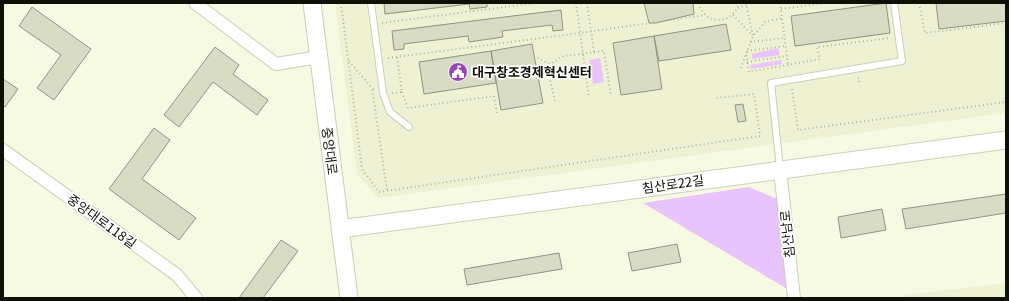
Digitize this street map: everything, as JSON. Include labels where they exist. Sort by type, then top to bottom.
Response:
[{"type":"street","points":[[195,3],[276,64],[319,57]]},
{"type":"street","name":"중앙대로","points":[[312,3],[349,298]]},
{"type":"street","name":"침산로22길","points":[[340,229],[1006,140]]},
{"type":"street","name":"중앙대로118길","points":[[3,150],[177,275],[196,298]]},
{"type":"street","name":"침산남로","points":[[780,170],[794,298]]},
{"type":"lane","points":[[371,3],[383,93],[390,112],[409,127]]},
{"type":"lane","points":[[780,170],[771,83],[902,61],[894,3]]},
{"type":"path","points":[[341,3],[362,169],[379,192],[760,136],[754,94],[716,98]]},
{"type":"path","points":[[374,24],[536,3]]},
{"type":"path","points":[[576,3],[589,98]]},
{"type":"path","points":[[587,3],[594,52]]},
{"type":"path","points":[[699,3],[703,13],[714,20],[727,18],[733,14],[739,3]]},
{"type":"path","points":[[780,3],[788,64]]},
{"type":"path","points":[[781,9],[827,3]]},
{"type":"path","points":[[919,3],[925,33],[1006,23]]},
{"type":"path","points":[[737,9],[746,4],[753,36]]},
{"type":"path","points":[[733,14],[753,36]]},
{"type":"path","points":[[378,60],[591,32],[706,15]]},
{"type":"path","points":[[741,68],[753,36],[765,22],[782,18]]},
{"type":"path","points":[[750,42],[785,38]]},
{"type":"path","points":[[746,55],[749,72],[788,64],[820,60],[817,47],[894,38]]},
{"type":"path","points":[[747,51],[786,46]]},
{"type":"path","points":[[555,101],[548,71],[553,62],[564,56],[604,51],[611,96]]},
{"type":"path","points":[[534,56],[551,65]]},
{"type":"path","points":[[747,62],[787,56]]},
{"type":"path","points":[[348,60],[372,88]]},
{"type":"path","points":[[852,80],[859,78],[859,84]]},
{"type":"path","points":[[792,90],[798,130],[1006,102]]},
{"type":"path","points":[[402,92],[408,108],[494,96],[497,114]]},
{"type":"shaded area","points":[[335,3],[1006,3],[1006,113],[378,198],[357,174]]},
{"type":"shaded area","points":[[778,48],[780,55],[752,59],[752,54]]},
{"type":"shaded area","points":[[600,58],[604,82],[593,84],[589,60]]},
{"type":"shaded area","points":[[781,60],[782,64],[751,69],[750,65]]},
{"type":"shaded area","points":[[749,187],[784,202],[794,293],[643,203]]},
{"type":"shaded area","points":[[1006,283],[1006,298],[904,298],[903,295]]},
{"type":"building","points":[[384,3],[487,3],[487,7],[470,9],[469,4],[385,14]]},
{"type":"building","points":[[644,3],[693,3],[694,14],[656,23],[649,23]]},
{"type":"building","points":[[886,3],[890,33],[795,46],[791,16]]},
{"type":"building","points":[[936,3],[1006,3],[1006,21],[939,29]]},
{"type":"building","points":[[32,7],[91,49],[54,100],[37,88],[61,55],[19,26]]},
{"type":"building","points":[[561,10],[563,30],[553,31],[552,25],[502,31],[503,37],[469,42],[468,36],[404,44],[404,49],[394,50],[392,31]]},
{"type":"building","points":[[726,24],[731,50],[659,61],[654,36]]},
{"type":"building","points":[[654,36],[662,89],[621,95],[613,43]]},
{"type":"building","points":[[532,44],[543,103],[501,110],[491,51]]},
{"type":"building","points":[[215,47],[239,65],[233,74],[268,100],[257,115],[213,82],[179,127],[164,115]]},
{"type":"building","name":"대구창조경제혁신센터","points":[[491,51],[496,83],[424,94],[419,62]]},
{"type":"building","points":[[3,79],[18,89],[5,107],[3,105]]},
{"type":"building","points":[[743,104],[746,121],[738,122],[735,105]]},
{"type":"building","points":[[154,128],[170,140],[142,179],[196,218],[179,240],[109,189]]},
{"type":"building","points":[[1006,194],[1006,213],[906,229],[902,209]]},
{"type":"building","points":[[882,209],[886,230],[841,238],[838,217]]},
{"type":"building","points":[[281,240],[298,251],[263,298],[239,298]]},
{"type":"building","points":[[677,244],[681,262],[632,271],[628,253]]},
{"type":"building","points":[[559,253],[562,269],[467,285],[464,269]]},
{"type":"place","name":"대구창조경제혁신센터","points":[[458,72]]}]
